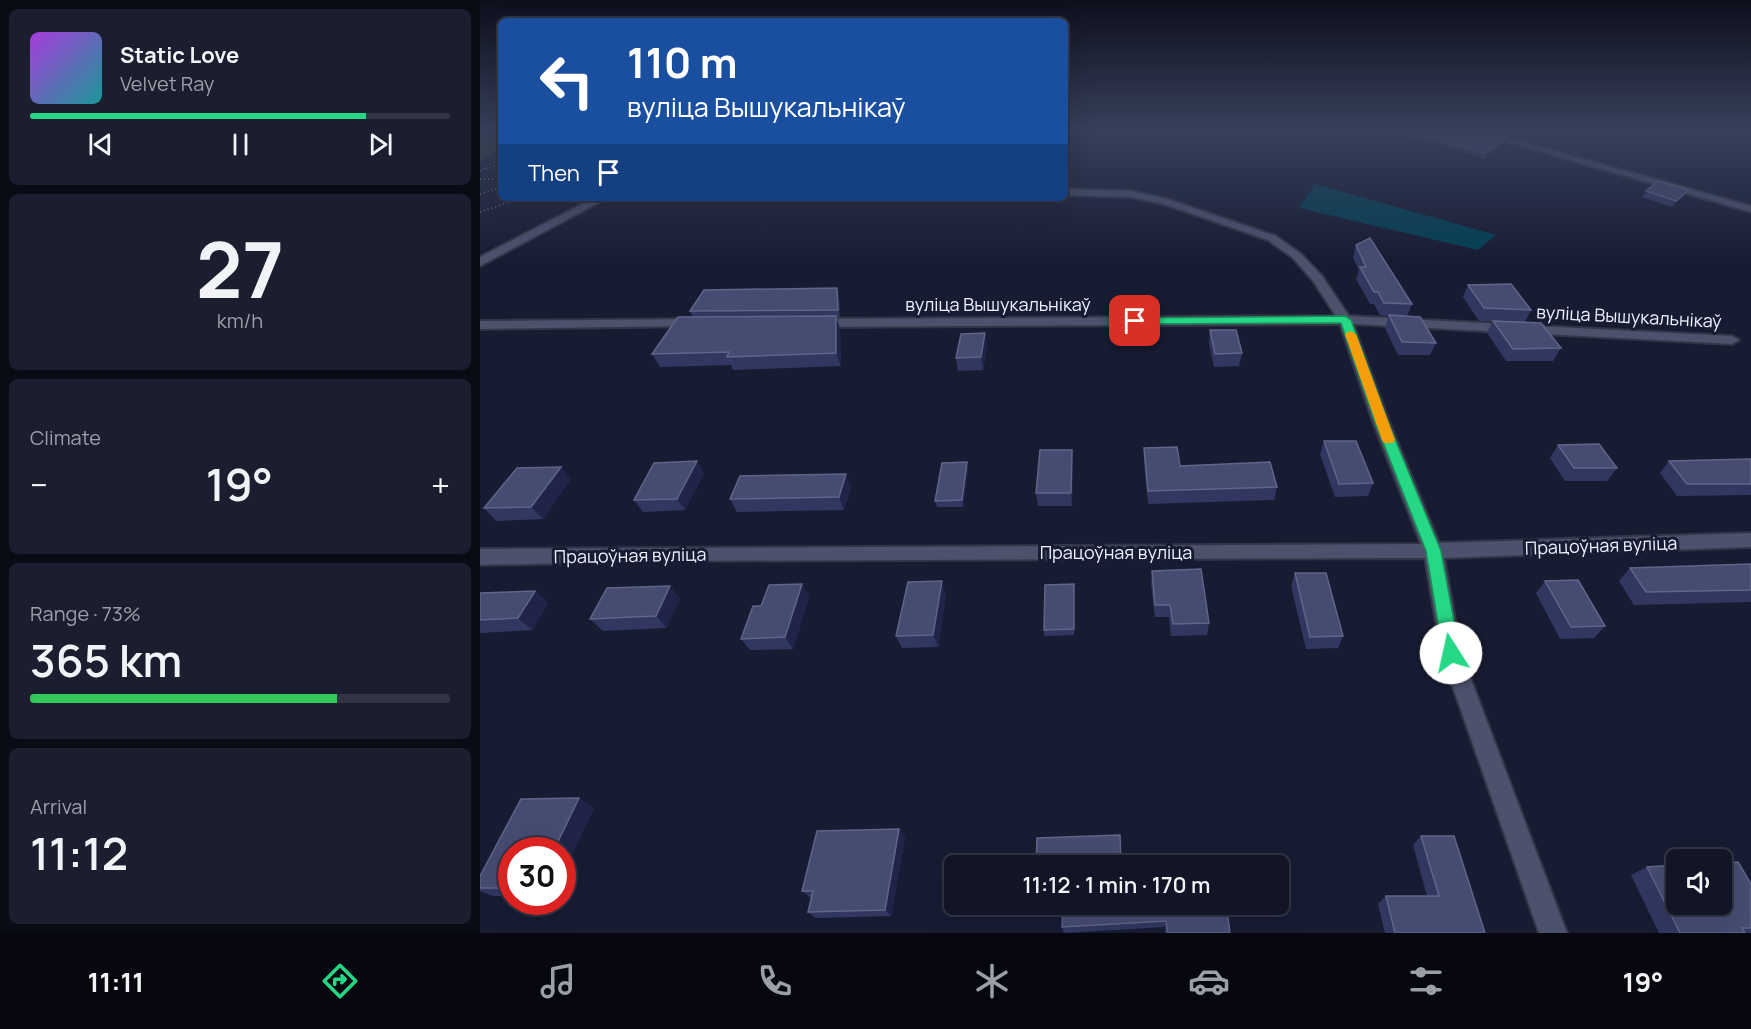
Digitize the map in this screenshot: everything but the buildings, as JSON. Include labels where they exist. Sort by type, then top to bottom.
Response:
[{"type":"street","points":[[1622,173],[1751,209]]},
{"type":"street","points":[[1068,192],[1131,195],[1167,202],[1220,218],[1272,238],[1297,256],[1318,279],[1345,320],[1381,422],[1433,551],[1451,653],[1553,933]]},
{"type":"street","points":[[480,262],[518,240],[597,201]]},
{"type":"street","name":"вуліца Вышукальнікаў","points":[[800,323],[1345,320],[1732,340]]},
{"type":"street","points":[[480,325],[705,323]]},
{"type":"street","name":"Працоўная вуліца","points":[[480,557],[1433,551],[1751,540]]},
{"type":"path","points":[[480,179],[498,179]]},
{"type":"path","points":[[480,194],[498,188]]},
{"type":"path","points":[[480,212],[513,201]]},
{"type":"water","points":[[1315,184],[1496,235],[1478,250],[1299,208]]},
{"type":"slow traffic","points":[[1350,334],[1389,440]]},
{"type":"route","points":[[1135,321],[1345,320],[1381,422],[1433,551],[1451,653]]}]
